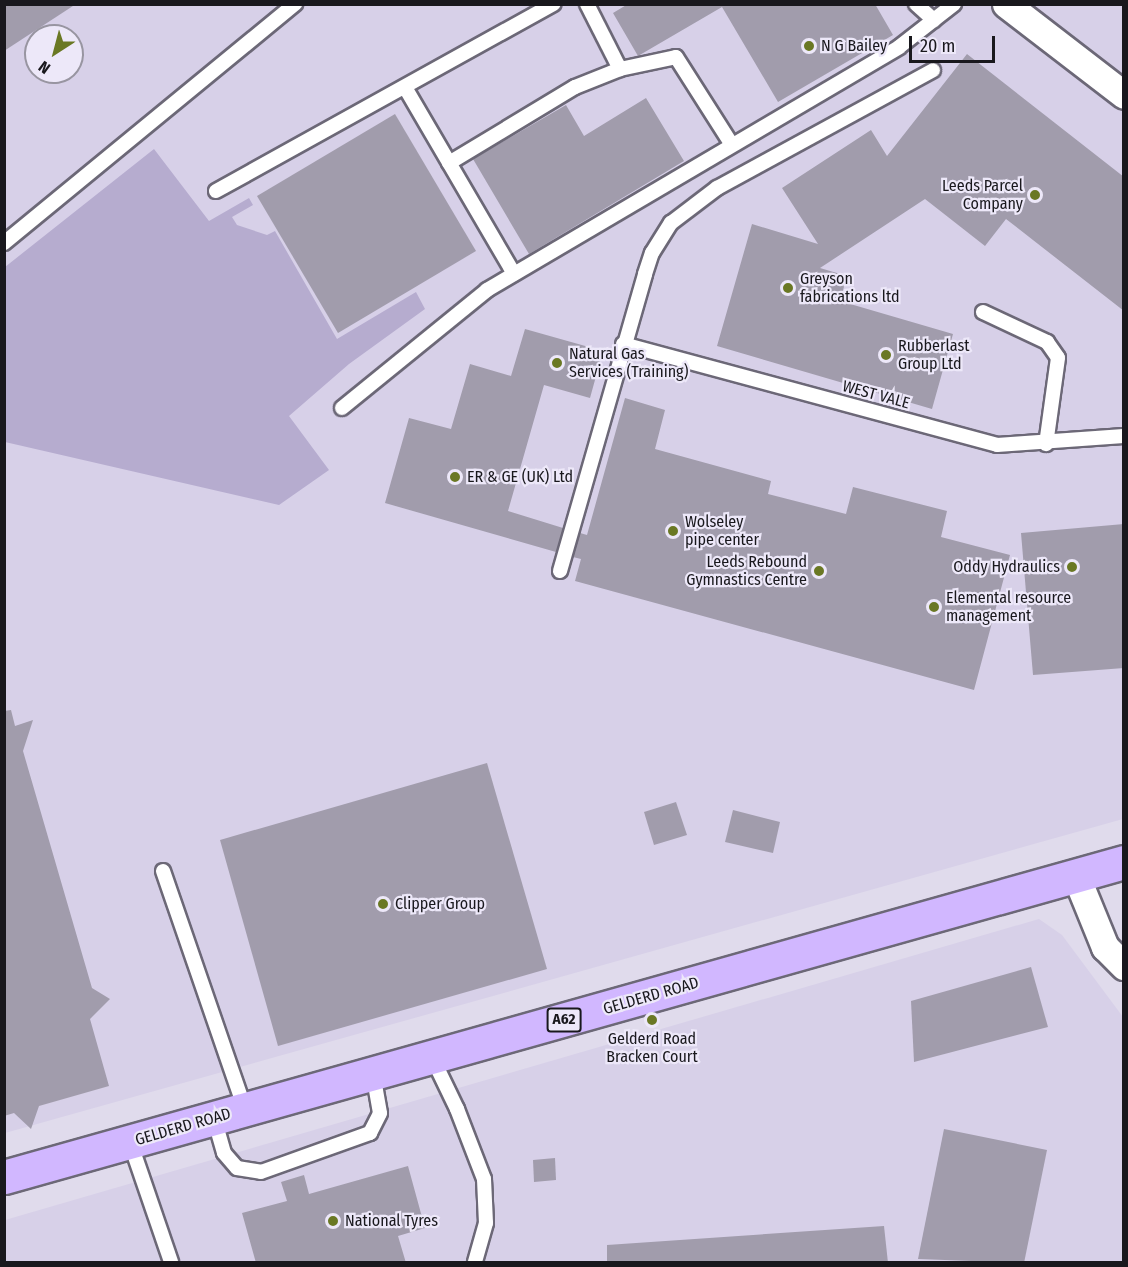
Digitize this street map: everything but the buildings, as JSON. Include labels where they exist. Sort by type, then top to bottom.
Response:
[{"type":"main road","name":"GELDERD ROAD","points":[[4,1177],[1124,862]]},
{"type":"street","points":[[1006,4],[1124,95]]},
{"type":"street","points":[[1076,876],[1114,956]]},
{"type":"lane","points":[[4,243],[295,4]]},
{"type":"lane","points":[[216,191],[286,149],[406,89],[554,4]]},
{"type":"lane","points":[[587,4],[620,69]]},
{"type":"lane","points":[[916,4],[934,20]]},
{"type":"lane","points":[[342,408],[487,290],[899,47],[954,4]]},
{"type":"lane","points":[[449,163],[575,87],[620,69],[676,57],[732,145]]},
{"type":"lane","points":[[560,571],[623,345],[652,252],[682,213],[717,188],[933,70]]},
{"type":"lane","points":[[406,89],[514,273]]},
{"type":"lane","points":[[983,312],[1047,342],[1058,358],[1047,444]]},
{"type":"lane","name":"WEST VALE","points":[[623,345],[997,445],[1047,444],[1124,436]]},
{"type":"lane","points":[[163,871],[245,1109]]},
{"type":"lane","points":[[1114,956],[1124,981]]},
{"type":"lane","points":[[432,1057],[457,1109],[484,1179],[486,1223],[475,1263]]},
{"type":"lane","points":[[214,1118],[224,1153],[237,1168],[261,1172],[370,1133],[380,1113],[373,1074]]},
{"type":"lane","points":[[130,1142],[171,1263]]},
{"type":"shaded area","points":[[5,5],[1123,5],[1123,819],[5,1133]]},
{"type":"shaded area","points":[[154,149],[209,221],[249,198],[253,205],[232,217],[237,225],[267,235],[275,231],[337,339],[416,292],[425,309],[349,364],[289,416],[329,470],[279,505],[5,442],[5,267]]},
{"type":"shaded area","points":[[1039,919],[1062,935],[1123,1017],[1123,1262],[5,1262],[5,1220]]},
{"type":"place","name":"N G Bailey","points":[[809,46]]},
{"type":"place","name":"Leeds Parcel Company","points":[[1035,195]]},
{"type":"place","name":"Greyson fabrications ltd","points":[[788,288]]},
{"type":"place","name":"Rubberlast Group Ltd","points":[[886,355]]},
{"type":"place","name":"Natural Gas Services (Training)","points":[[557,363]]},
{"type":"place","name":"ER & GE (UK) Ltd","points":[[455,477]]},
{"type":"place","name":"Wolseley pipe center","points":[[673,531]]},
{"type":"place","name":"Oddy Hydraulics","points":[[1072,567]]},
{"type":"place","name":"Leeds Rebound Gymnastics Centre","points":[[819,571]]},
{"type":"place","name":"Elemental resource management","points":[[934,607]]},
{"type":"place","name":"Clipper Group","points":[[383,904]]},
{"type":"place","name":"Gelderd Road Bracken Court","points":[[652,1020]]},
{"type":"place","name":"National Tyres","points":[[333,1221]]}]
